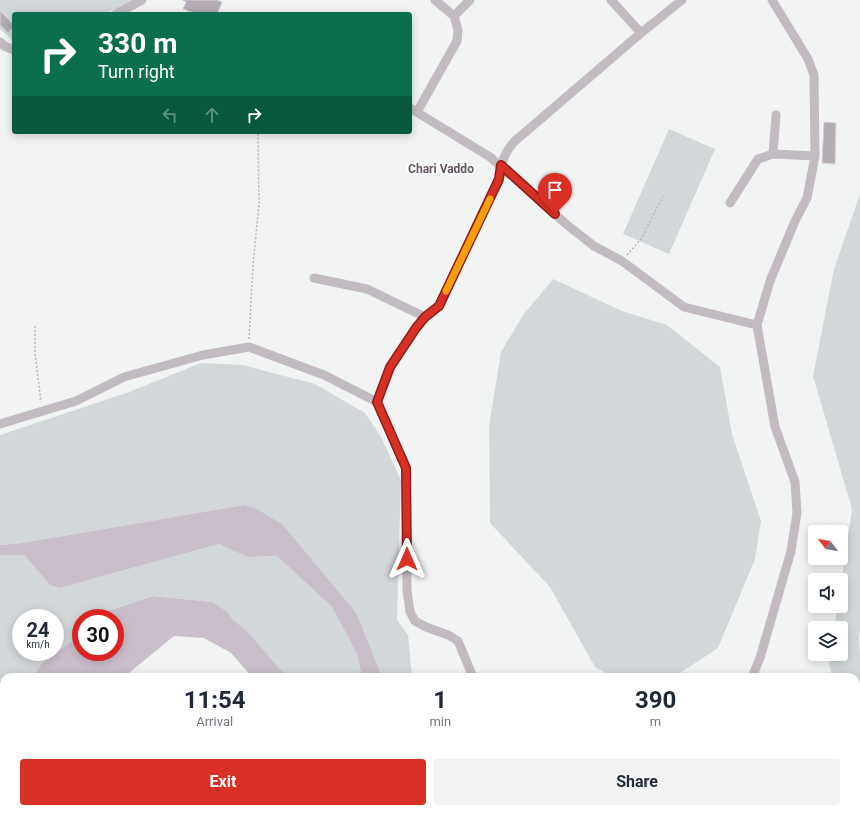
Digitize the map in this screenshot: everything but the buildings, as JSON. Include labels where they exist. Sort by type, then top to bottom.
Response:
[{"type":"street","points":[[120,12],[142,0]]},
{"type":"street","points":[[435,0],[454,16],[458,30],[456,41],[453,49],[414,110],[490,156],[566,224],[594,246],[622,261],[684,307],[757,326]]},
{"type":"street","points":[[454,16],[470,0]]},
{"type":"street","points":[[611,0],[641,33]]},
{"type":"street","points":[[377,402],[390,367],[416,328],[425,317],[439,306],[499,179],[501,165],[507,150],[515,141],[641,33],[682,0]]},
{"type":"street","points":[[754,673],[760,658],[792,551],[797,513],[795,482],[775,427],[757,326],[770,281],[795,220],[807,198],[815,156],[814,75],[808,59],[772,0]]},
{"type":"street","points":[[0,42],[4,46],[12,49]]},
{"type":"street","points":[[773,154],[776,115]]},
{"type":"street","points":[[730,202],[758,159],[773,154],[815,156]]},
{"type":"street","points":[[314,278],[367,289],[425,317]]},
{"type":"street","points":[[0,424],[76,402],[124,378],[203,355],[249,347],[324,375],[377,402],[406,468],[407,590],[410,612],[415,621],[426,628],[448,634],[458,641],[470,673]]},
{"type":"path","points":[[249,347],[253,265],[259,204],[258,134]]},
{"type":"path","points":[[622,261],[641,239],[663,196]]},
{"type":"path","points":[[35,326],[35,353],[42,411]]},
{"type":"shaded area","points":[[0,0],[137,0],[108,12],[12,12],[12,40],[0,29]]},
{"type":"shaded area","points":[[669,129],[715,149],[669,254],[623,234]]},
{"type":"shaded area","points":[[860,194],[860,673],[831,673],[829,663],[829,661],[848,661],[848,621],[835,621],[837,613],[848,613],[848,573],[842,573],[844,565],[848,565],[848,536],[852,509],[813,376],[834,269]]},
{"type":"shaded area","points":[[553,279],[622,311],[667,325],[720,367],[732,434],[761,521],[755,559],[718,648],[680,673],[606,673],[595,667],[550,587],[490,523],[489,426],[501,352],[523,315]]},
{"type":"shaded area","points":[[201,363],[243,365],[315,384],[365,413],[380,435],[401,480],[397,620],[408,635],[412,673],[380,673],[357,614],[255,508],[244,505],[22,543],[0,545],[0,435],[129,392]]},
{"type":"shaded area","points":[[244,505],[255,508],[282,524],[357,614],[380,673],[361,673],[357,654],[332,607],[277,556],[247,557],[219,544],[60,588],[50,585],[24,555],[0,555],[0,545],[22,543]]},
{"type":"shaded area","points":[[219,544],[247,557],[277,556],[332,607],[357,654],[361,673],[284,673],[247,631],[232,619],[228,612],[212,602],[153,596],[114,609],[72,609],[72,641],[64,647],[64,609],[12,609],[12,661],[45,661],[36,673],[0,673],[0,555],[24,555],[50,585],[60,588]]},
{"type":"shaded area","points":[[153,596],[212,602],[228,612],[232,619],[247,631],[284,673],[248,673],[231,653],[204,638],[174,636],[129,673],[36,673],[45,661],[64,661],[64,647],[72,641],[72,661],[124,661],[124,609],[114,609]]},
{"type":"slow traffic","points":[[446,291],[490,199]]},
{"type":"district","name":"Chari Vaddo","points":[[441,169]]},
{"type":"route","points":[[407,559],[406,468],[377,402],[390,367],[416,328],[425,317],[439,306],[499,179],[501,165],[555,214]]}]
